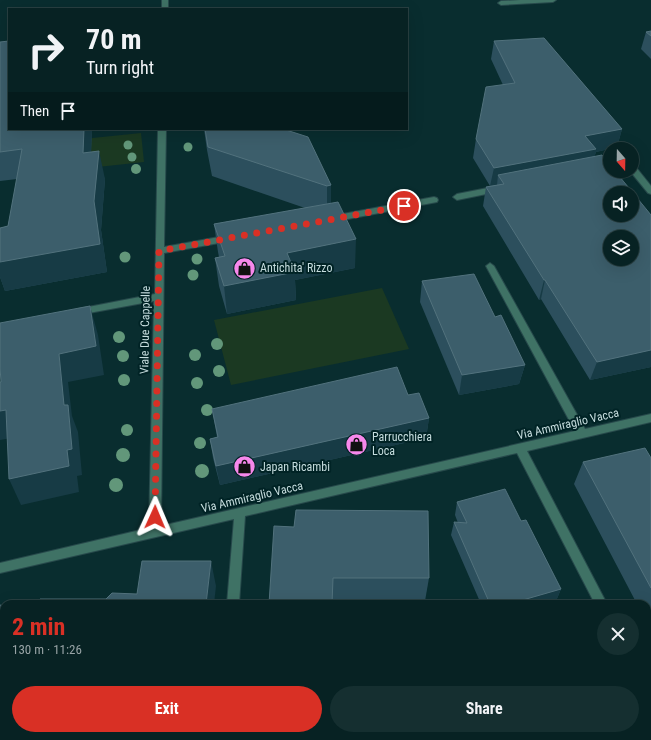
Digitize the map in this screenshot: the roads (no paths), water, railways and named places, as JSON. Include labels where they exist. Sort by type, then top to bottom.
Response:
[{"type":"street","points":[[501,3],[553,0]]},
{"type":"street","name":"Viale Due Cappelle","points":[[155,532],[162,130]]},
{"type":"street","points":[[639,176],[651,191]]},
{"type":"street","points":[[457,197],[503,188]]},
{"type":"street","points":[[324,221],[434,200]]},
{"type":"street","points":[[159,251],[238,237]]},
{"type":"street","points":[[490,266],[582,434]]},
{"type":"street","points":[[68,314],[158,297]]},
{"type":"street","name":"Via Ammiraglio Vacca","points":[[0,568],[651,418]]},
{"type":"street","points":[[520,448],[599,600]]},
{"type":"street","points":[[233,600],[240,513]]},
{"type":"place","name":"Antichita' Rizzo","points":[[244,268]]},
{"type":"place","name":"Parrucchiera Loca","points":[[357,444]]},
{"type":"place","name":"Japan Ricambi","points":[[245,467]]}]
